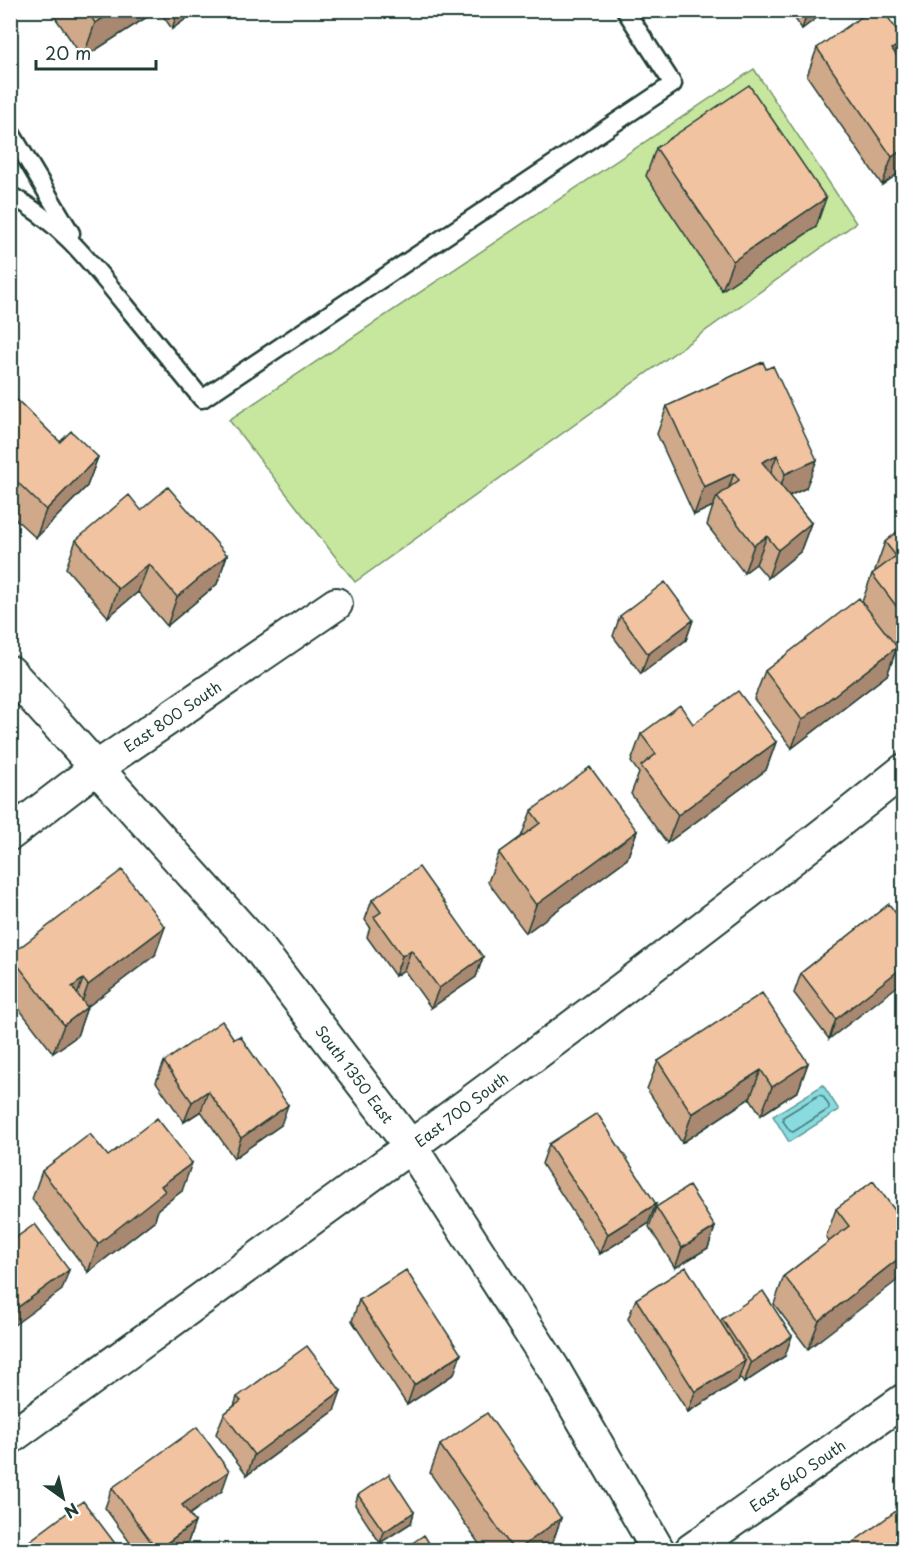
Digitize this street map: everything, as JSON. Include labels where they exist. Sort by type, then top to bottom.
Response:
[{"type":"street","name":"East 800 South","points":[[10,834],[96,768],[336,604]]},
{"type":"street","name":"South 1350 East","points":[[10,672],[258,947],[411,1147],[553,1368],[658,1551]]},
{"type":"street","name":"East 700 South","points":[[10,1438],[411,1147],[777,872],[903,770]]},
{"type":"street","name":"East 640 South","points":[[691,1551],[903,1400]]},
{"type":"lane","points":[[10,195],[28,204],[59,228],[84,254],[202,399],[673,84],[625,10]]},
{"type":"lane","points":[[10,131],[84,254]]},
{"type":"green space","points":[[754,69],[856,223],[355,582],[229,420]]},
{"type":"water","points":[[823,1085],[839,1110],[789,1142],[773,1116]]},
{"type":"building","points":[[87,10],[116,10],[95,23]]},
{"type":"building","points":[[871,10],[883,10],[903,39],[903,42],[892,49],[903,65],[903,149],[892,157],[817,48]]},
{"type":"building","points":[[749,85],[826,198],[733,261],[656,148]]},
{"type":"building","points":[[763,362],[766,369],[773,366],[817,460],[785,474],[777,455],[762,462],[811,523],[778,550],[767,536],[754,545],[717,497],[739,480],[734,473],[704,487],[667,406]]},
{"type":"building","points":[[10,393],[60,442],[71,431],[98,457],[46,510],[10,475]]},
{"type":"building","points":[[168,487],[227,555],[177,597],[149,564],[118,589],[76,540],[129,495],[141,510]]},
{"type":"building","points":[[903,527],[903,615],[872,574],[896,556],[885,542]]},
{"type":"building","points":[[665,582],[693,620],[648,654],[620,616]]},
{"type":"building","points":[[859,598],[897,647],[802,720],[765,671]]},
{"type":"building","points":[[738,691],[776,742],[678,815],[641,766],[656,754],[641,734],[680,705],[693,724]]},
{"type":"building","points":[[590,767],[637,831],[536,905],[499,853],[540,823],[531,811]]},
{"type":"building","points":[[419,867],[483,957],[439,988],[411,950],[402,956],[374,917],[381,912],[372,900]]},
{"type":"building","points":[[122,870],[165,927],[88,985],[83,979],[72,987],[87,1007],[64,1025],[10,955]]},
{"type":"building","points":[[889,904],[903,923],[903,967],[836,1019],[801,973]]},
{"type":"building","points":[[762,993],[808,1063],[772,1087],[761,1070],[692,1114],[658,1061]]},
{"type":"building","points":[[10,1011],[18,1022],[10,1027]]},
{"type":"building","points":[[222,1021],[234,1039],[240,1036],[288,1105],[241,1138],[208,1091],[192,1102],[164,1062]]},
{"type":"building","points":[[597,1113],[656,1204],[608,1234],[549,1144]]},
{"type":"building","points":[[157,1118],[192,1163],[161,1186],[165,1191],[98,1244],[42,1171],[90,1134],[108,1156]]},
{"type":"building","points":[[873,1181],[903,1221],[903,1255],[819,1321],[784,1276],[849,1226],[836,1209]]},
{"type":"building","points":[[689,1186],[715,1227],[682,1248],[656,1207]]},
{"type":"building","points":[[35,1224],[69,1270],[10,1313],[10,1242]]},
{"type":"building","points":[[686,1267],[745,1361],[695,1392],[636,1299]]},
{"type":"building","points":[[406,1270],[461,1354],[414,1385],[359,1300]]},
{"type":"building","points":[[763,1291],[792,1336],[751,1363],[722,1319]]},
{"type":"building","points":[[307,1346],[341,1391],[254,1455],[224,1414],[241,1401],[237,1397]]},
{"type":"building","points":[[487,1413],[561,1518],[516,1551],[440,1445]]},
{"type":"building","points":[[197,1427],[229,1471],[182,1505],[195,1522],[157,1550],[112,1488]]},
{"type":"building","points":[[389,1474],[414,1512],[384,1532],[358,1495]]},
{"type":"building","points":[[83,1501],[119,1551],[16,1551]]},
{"type":"building","points":[[903,1506],[903,1551],[841,1551]]},
{"type":"building","points":[[424,1535],[434,1551],[401,1551]]}]
